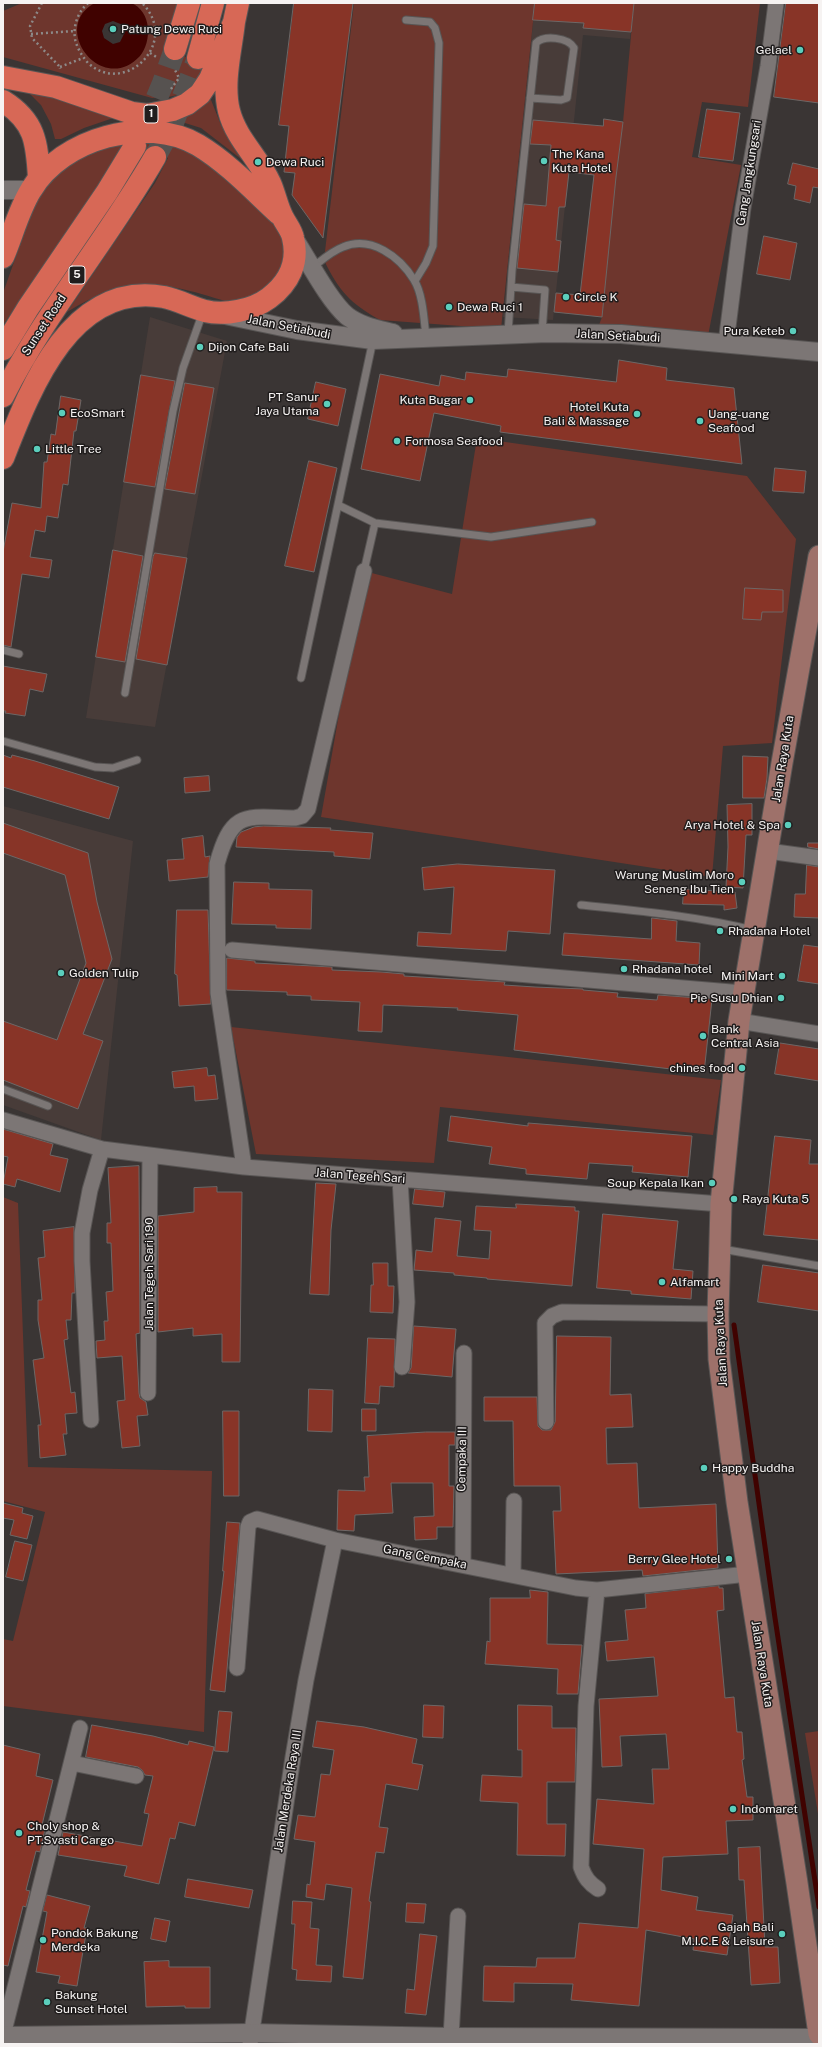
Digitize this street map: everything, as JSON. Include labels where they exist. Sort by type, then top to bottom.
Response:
[{"type":"highway","points":[[169,58],[189,3]]},
{"type":"highway","points":[[198,58],[214,3]]},
{"type":"highway","points":[[3,458],[29,397],[44,367],[61,342],[86,314],[100,306],[118,299],[150,296],[165,297],[208,311],[240,310],[254,306],[279,291],[293,270],[295,258],[293,237],[282,217],[270,182],[241,138],[229,110],[227,94],[229,64],[236,12]]},
{"type":"highway","name":"1","points":[[3,77],[58,77],[132,113],[147,115],[169,111],[187,104],[200,94],[210,79],[236,12]]},
{"type":"highway","points":[[3,101],[18,110],[26,119],[32,131],[38,156],[35,184],[3,257]]},
{"type":"highway","points":[[35,184],[52,166],[78,148],[97,139],[116,133],[132,132],[166,135],[198,145],[213,156],[282,217]]},
{"type":"highway","name":"Sunset Road","points":[[3,349],[28,308],[107,192],[135,146]]},
{"type":"highway","name":"Sunset Road","points":[[3,396],[36,336],[114,223],[155,157]]},
{"type":"main road","name":"Jalan Raya Kuta","points":[[819,556],[814,611],[768,852],[739,1021],[721,1204],[718,1314],[719,1359],[748,1574],[798,1883],[819,2034]]},
{"type":"street","name":"Gang Jangkungsari","points":[[726,343],[743,208],[768,66],[776,3]]},
{"type":"street","points":[[3,190],[35,184]]},
{"type":"street","name":"Jalan Setiabudi","points":[[293,237],[337,305],[347,316],[361,324],[374,335]]},
{"type":"street","name":"Jalan Setiabudi","points":[[208,311],[297,330],[421,337],[542,333],[621,334],[819,352]]},
{"type":"street","points":[[244,1167],[218,993],[217,864],[231,829],[239,821],[247,818],[296,818],[302,816],[308,809],[364,570]]},
{"type":"street","points":[[768,852],[819,858]]},
{"type":"street","points":[[232,950],[743,994]]},
{"type":"street","points":[[739,1021],[819,1034]]},
{"type":"street","name":"Jalan Tegeh Sari","points":[[3,1120],[102,1149],[244,1167],[721,1204]]},
{"type":"street","points":[[91,1420],[82,1267],[82,1233],[87,1204],[102,1149]]},
{"type":"street","name":"Jalan Tegeh Sari 190","points":[[148,1393],[150,1155]]},
{"type":"street","points":[[400,1179],[407,1302],[402,1367]]},
{"type":"street","points":[[546,1422],[544,1323],[552,1316],[562,1312],[718,1314]]},
{"type":"street","name":"Cempaka III","points":[[462,1565],[464,1353]]},
{"type":"street","points":[[513,1575],[514,1501]]},
{"type":"street","name":"Gang Cempaka","points":[[237,1668],[248,1527],[250,1522],[258,1519],[335,1540],[513,1575],[557,1586],[597,1590],[748,1574]]},
{"type":"street","name":"Jalan Merdeka Raya III","points":[[250,2039],[306,1680],[335,1540]]},
{"type":"street","points":[[597,1590],[586,1706],[581,1867],[584,1877],[598,1889]]},
{"type":"street","points":[[80,1728],[3,2036],[429,2040],[451,2037],[819,2038]]},
{"type":"street","points":[[72,1763],[136,1776]]},
{"type":"street","points":[[451,2037],[458,1916]]},
{"type":"lane","points":[[406,20],[430,22],[435,28],[440,43],[433,246],[426,263],[415,281]]},
{"type":"lane","points":[[508,335],[511,287],[530,98],[536,43],[544,38],[565,40],[571,43],[574,48],[567,98],[561,100],[530,98]]},
{"type":"lane","points":[[313,267],[344,246],[363,243],[384,248],[415,281],[423,310],[421,337]]},
{"type":"lane","points":[[511,287],[545,290],[542,333]]},
{"type":"lane","points":[[125,693],[173,411],[183,368],[208,311]]},
{"type":"lane","points":[[301,678],[374,335]]},
{"type":"lane","points":[[338,505],[375,524],[491,536],[592,522]]},
{"type":"lane","points":[[364,570],[375,524]]},
{"type":"lane","points":[[3,650],[19,654]]},
{"type":"lane","points":[[3,741],[95,767],[113,768],[137,760]]},
{"type":"lane","points":[[581,905],[683,916],[722,922],[755,931]]},
{"type":"lane","points":[[3,1089],[48,1106]]},
{"type":"lane","points":[[720,1248],[819,1266]]},
{"type":"path","points":[[42,3],[30,26],[31,34],[32,38],[58,77],[83,58]]},
{"type":"path","points":[[88,3],[80,12],[75,30],[78,49],[83,58],[99,69],[118,73],[136,67],[150,53],[154,44],[155,25],[152,16],[142,3]]},
{"type":"path","points":[[31,34],[75,30]]},
{"type":"path","points":[[150,53],[169,58],[176,69],[179,78],[169,93],[169,111]]},
{"type":"shaded area","points":[[123,2],[131,3],[138,7],[143,13],[148,27],[147,43],[144,50],[140,56],[125,66],[110,68],[97,64],[86,54],[79,41],[77,27],[82,14],[95,3]],"holes":[[[113,21],[123,25],[125,32],[120,42],[113,44],[104,38],[102,31],[105,24]]]},
{"type":"shaded area","points":[[22,3],[95,3],[84,13],[114,68],[138,7],[131,3],[179,3],[165,48],[209,67],[185,92],[172,96],[152,98],[3,57],[3,11]]},
{"type":"shaded area","points":[[354,3],[535,3],[501,329],[380,320],[361,308],[346,295],[329,271],[324,260]]},
{"type":"shaded area","name":"The Kana Kuta Hotel","points":[[535,3],[634,3],[630,39],[583,35],[553,320],[503,317]]},
{"type":"shaded area","points":[[634,3],[760,3],[748,107],[702,102],[692,157],[741,165],[708,336],[599,325],[602,317]]},
{"type":"shaded area","points":[[3,73],[119,116],[84,128],[61,139],[55,139],[51,124],[41,105],[26,90]]},
{"type":"shaded area","points":[[211,100],[221,125],[245,162],[201,128],[185,123],[157,118]]},
{"type":"shaded area","points":[[124,136],[161,138],[188,146],[249,191],[267,212],[288,251],[289,255],[287,264],[282,273],[276,282],[269,288],[254,298],[242,303],[226,301],[172,287],[141,285],[126,286],[112,290],[67,312],[155,183],[168,158],[126,139],[89,200],[3,325],[3,293],[36,200],[47,181],[68,162],[89,149]]},
{"type":"shaded area","points":[[150,317],[227,341],[155,727],[86,718]]},
{"type":"shaded area","points":[[477,438],[747,476],[796,539],[772,743],[723,746],[712,877],[321,817],[364,571],[452,594]]},
{"type":"shaded area","name":"Golden Tulip","points":[[3,806],[133,841],[101,1140],[3,1105]]},
{"type":"shaded area","points":[[231,1027],[721,1080],[713,1135],[440,1107],[434,1163],[256,1154]]},
{"type":"shaded area","points":[[3,1197],[18,1203],[28,1467],[212,1471],[204,1732],[3,1706],[3,1639],[13,1641],[45,1512],[3,1501]]},
{"type":"shaded area","points":[[819,1731],[819,1820],[805,1733]]},
{"type":"building","points":[[294,3],[353,3],[323,238],[292,195],[295,173],[284,172],[289,126],[279,125]]},
{"type":"building","points":[[535,3],[634,3],[631,32],[583,28],[584,23],[533,20]]},
{"type":"building","name":"Gelael","points":[[786,3],[819,3],[819,103],[774,97]]},
{"type":"building","points":[[707,109],[740,113],[733,161],[699,157]]},
{"type":"building","points":[[604,119],[623,122],[602,317],[554,312],[556,293],[580,295],[594,175],[569,172],[565,207],[559,207],[556,240],[561,241],[558,272],[517,268],[524,204],[546,206],[551,145],[530,144],[533,120],[603,126]]},
{"type":"building","points":[[793,163],[819,169],[819,188],[813,187],[810,203],[794,199],[796,186],[788,184]]},
{"type":"building","points":[[764,236],[797,243],[790,280],[757,274]]},
{"type":"building","points":[[619,360],[667,368],[666,380],[734,388],[742,464],[500,432],[501,426],[434,413],[420,481],[361,469],[380,374],[439,386],[441,375],[465,380],[466,372],[507,377],[508,369],[616,382]]},
{"type":"building","points":[[141,375],[175,381],[155,487],[124,482]]},
{"type":"building","name":"PT Sanur Jaya Utama","points":[[316,382],[346,389],[338,426],[308,419]]},
{"type":"building","points":[[185,383],[214,388],[195,494],[165,489]]},
{"type":"building","points":[[61,396],[81,400],[76,431],[74,431],[68,485],[63,484],[58,518],[47,516],[45,532],[35,530],[30,557],[52,560],[49,578],[22,574],[11,647],[3,645],[3,552],[12,503],[41,508],[44,462],[47,462],[51,434],[55,435]]},
{"type":"building","points":[[309,461],[337,468],[314,572],[285,566]]},
{"type":"building","points":[[775,468],[806,471],[804,493],[773,491]]},
{"type":"building","points":[[113,550],[143,556],[125,662],[96,657]]},
{"type":"building","points":[[155,553],[187,558],[167,665],[136,659],[153,557]]},
{"type":"building","points":[[745,588],[783,590],[783,612],[762,612],[761,620],[743,619]]},
{"type":"building","points":[[3,666],[47,674],[43,692],[30,689],[25,716],[5,713],[6,711],[3,711]]},
{"type":"building","points":[[3,755],[11,758],[12,755],[35,761],[119,787],[109,819],[3,787]]},
{"type":"building","points":[[743,756],[768,757],[764,798],[743,798]]},
{"type":"building","points":[[209,776],[210,791],[185,793],[184,778]]},
{"type":"building","points":[[752,804],[752,835],[746,835],[743,888],[726,887],[728,847],[727,805]]},
{"type":"building","points":[[3,823],[88,853],[97,902],[112,959],[83,1034],[103,1041],[78,1109],[3,1080],[3,1021],[57,1040],[86,963],[65,875],[3,853]]},
{"type":"building","points":[[254,827],[331,828],[330,830],[373,833],[370,859],[334,856],[334,852],[236,847],[237,837],[241,832]]},
{"type":"building","points":[[203,836],[205,857],[210,856],[208,877],[169,881],[167,860],[184,859],[182,839]]},
{"type":"building","points":[[808,843],[819,843],[819,849],[808,847]]},
{"type":"building","points":[[458,864],[555,870],[550,934],[508,931],[506,951],[417,946],[418,932],[451,934],[454,887],[424,890],[422,868]]},
{"type":"building","points":[[807,865],[819,867],[819,918],[794,917],[795,894],[805,894]]},
{"type":"building","points":[[234,882],[269,883],[269,889],[312,890],[311,929],[276,928],[276,925],[232,924]]},
{"type":"building","points":[[684,889],[735,892],[737,908],[724,910],[724,905],[683,904]]},
{"type":"building","points":[[177,910],[208,910],[211,1004],[179,1006],[177,975],[175,974]]},
{"type":"building","points":[[652,918],[677,921],[676,941],[700,943],[699,965],[562,955],[564,933],[651,939]]},
{"type":"building","points":[[804,945],[819,947],[819,984],[798,981]]},
{"type":"building","points":[[227,958],[255,961],[255,963],[332,967],[332,970],[381,972],[404,974],[404,976],[505,982],[504,985],[583,989],[618,993],[617,997],[657,1000],[658,995],[712,999],[704,1073],[514,1050],[518,1015],[457,1010],[458,1008],[383,1005],[382,1032],[358,1031],[360,1002],[311,1000],[311,996],[287,995],[287,992],[227,990]]},
{"type":"building","points":[[780,1043],[819,1049],[819,1081],[775,1074]]},
{"type":"building","points":[[207,1068],[208,1076],[215,1075],[218,1099],[195,1101],[194,1086],[174,1088],[172,1072]]},
{"type":"building","points":[[451,1116],[528,1126],[528,1123],[692,1136],[688,1177],[632,1172],[633,1166],[589,1163],[587,1179],[526,1174],[526,1169],[489,1164],[492,1147],[448,1141]]},
{"type":"building","points":[[3,1129],[53,1144],[50,1155],[68,1159],[60,1192],[17,1179],[15,1187],[3,1184],[8,1157],[3,1156]]},
{"type":"building","points":[[775,1136],[811,1140],[809,1164],[819,1164],[819,1240],[764,1235]]},
{"type":"building","points":[[139,1166],[140,1333],[136,1334],[139,1393],[140,1398],[146,1402],[148,1415],[137,1416],[140,1446],[122,1448],[117,1401],[125,1400],[122,1356],[97,1358],[96,1341],[105,1340],[104,1321],[108,1321],[106,1292],[113,1291],[111,1243],[107,1243],[107,1223],[111,1223],[108,1168]]},
{"type":"building","points":[[316,1183],[336,1184],[331,1230],[329,1295],[310,1294]]},
{"type":"building","points":[[217,1187],[217,1192],[242,1192],[240,1362],[222,1362],[222,1334],[193,1336],[193,1328],[158,1332],[158,1216],[194,1212],[194,1188]]},
{"type":"building","points":[[415,1189],[445,1192],[443,1207],[413,1204]]},
{"type":"building","points":[[516,1204],[575,1207],[575,1211],[579,1211],[572,1286],[487,1279],[454,1275],[454,1273],[414,1270],[416,1250],[432,1252],[435,1218],[461,1221],[457,1256],[489,1259],[491,1231],[474,1230],[476,1206],[516,1208]]},
{"type":"building","points":[[603,1214],[678,1221],[673,1269],[693,1271],[691,1299],[631,1294],[631,1291],[597,1288]]},
{"type":"building","points":[[74,1227],[75,1293],[72,1293],[71,1320],[66,1320],[68,1339],[64,1340],[71,1393],[75,1392],[77,1413],[65,1414],[67,1434],[63,1434],[66,1455],[40,1458],[38,1425],[41,1425],[33,1360],[44,1358],[38,1320],[38,1300],[42,1300],[38,1258],[45,1257],[43,1231]]},
{"type":"building","points":[[373,1263],[388,1263],[388,1286],[394,1286],[393,1313],[370,1312],[371,1285],[373,1285]]},
{"type":"building","points":[[763,1265],[819,1273],[819,1311],[758,1302]]},
{"type":"building","points":[[414,1326],[456,1329],[452,1377],[408,1373],[411,1368]]},
{"type":"building","points":[[557,1336],[611,1337],[610,1395],[631,1394],[633,1427],[606,1428],[607,1464],[637,1463],[639,1508],[716,1504],[718,1568],[643,1576],[642,1570],[556,1574],[553,1511],[561,1511],[560,1486],[514,1486],[513,1421],[484,1421],[484,1397],[537,1397],[538,1426],[542,1430],[551,1430],[555,1422]]},
{"type":"building","points":[[368,1338],[395,1339],[394,1387],[380,1386],[379,1404],[365,1403]]},
{"type":"building","points":[[309,1389],[333,1390],[332,1432],[308,1431]]},
{"type":"building","points":[[362,1409],[376,1409],[376,1431],[362,1431]]},
{"type":"building","points":[[223,1411],[239,1411],[239,1496],[224,1496]]},
{"type":"building","points":[[426,1432],[455,1432],[455,1445],[449,1445],[449,1486],[454,1486],[453,1527],[437,1527],[437,1539],[415,1540],[414,1517],[434,1516],[433,1483],[391,1483],[393,1513],[355,1515],[354,1531],[337,1530],[338,1490],[365,1491],[364,1477],[369,1477],[367,1436]]},
{"type":"building","points":[[3,1503],[23,1508],[22,1513],[33,1516],[27,1539],[10,1535],[14,1520],[3,1518]]},
{"type":"building","points":[[227,1522],[240,1523],[225,1692],[210,1690],[224,1571]]},
{"type":"building","points":[[15,1541],[32,1545],[23,1581],[6,1577]]},
{"type":"building","points":[[719,1586],[719,1588],[723,1588],[724,1610],[717,1611],[725,1698],[734,1697],[737,1732],[742,1732],[744,1759],[742,1760],[747,1797],[753,1797],[753,1820],[726,1821],[728,1854],[663,1857],[661,1890],[698,1897],[696,1910],[733,1915],[727,1955],[693,1950],[694,1939],[646,1930],[639,2006],[571,2000],[573,1984],[514,1983],[514,2002],[483,2001],[484,1966],[536,1967],[537,1958],[575,1958],[579,1923],[638,1928],[644,1849],[593,1844],[597,1799],[654,1804],[652,1769],[669,1769],[666,1734],[620,1736],[622,1766],[602,1767],[599,1699],[658,1696],[654,1657],[607,1661],[605,1642],[628,1640],[625,1610],[646,1608],[645,1594]]},
{"type":"building","points":[[530,1590],[548,1592],[547,1644],[582,1645],[578,1694],[557,1694],[558,1669],[485,1664],[487,1641],[490,1642],[490,1598],[530,1598]]},
{"type":"building","points":[[424,1705],[444,1706],[443,1738],[423,1737]]},
{"type":"building","points":[[518,1705],[552,1706],[552,1728],[576,1728],[575,1782],[547,1782],[547,1824],[566,1824],[565,1856],[517,1855],[518,1803],[480,1801],[482,1775],[522,1777],[522,1750],[518,1750]]},
{"type":"building","points":[[219,1711],[232,1712],[228,1752],[215,1751]]},
{"type":"building","points":[[317,1721],[364,1727],[417,1739],[412,1763],[423,1765],[418,1790],[386,1784],[379,1827],[388,1828],[384,1853],[376,1852],[369,1901],[371,1902],[363,1979],[343,1977],[352,1888],[326,1884],[324,1900],[306,1897],[307,1884],[310,1885],[315,1842],[294,1839],[298,1815],[315,1817],[321,1774],[330,1775],[334,1750],[313,1747]]},
{"type":"building","points":[[92,1725],[153,1736],[188,1745],[189,1741],[214,1747],[195,1826],[179,1822],[175,1839],[170,1838],[159,1884],[124,1876],[127,1866],[58,1855],[63,1832],[142,1846],[149,1814],[144,1813],[153,1776],[145,1775],[138,1767],[86,1757]]},
{"type":"building","points":[[3,1745],[40,1754],[36,1776],[53,1780],[41,1829],[45,1829],[40,1852],[36,1851],[26,1890],[30,1891],[26,1907],[23,1906],[8,1966],[3,1965]]},
{"type":"building","points":[[760,1847],[765,1947],[778,1947],[780,1983],[751,1985],[744,1880],[739,1880],[738,1848]]},
{"type":"building","points":[[188,1879],[253,1890],[249,1908],[185,1897]]},
{"type":"building","points":[[47,1895],[90,1906],[84,1928],[87,1928],[77,1986],[58,1983],[60,1976],[36,1972],[47,1912],[43,1911]]},
{"type":"building","points":[[293,1901],[312,1902],[310,1928],[319,1929],[316,1965],[332,1966],[331,1982],[296,1980],[297,1970],[292,1969],[295,1924],[292,1924]]},
{"type":"building","points":[[407,1903],[426,1904],[424,1923],[406,1922]]},
{"type":"building","points":[[155,1918],[170,1921],[166,1942],[151,1939]]},
{"type":"building","points":[[420,1934],[437,1936],[426,2015],[405,2013],[407,1989],[414,1990]]},
{"type":"building","points":[[169,1961],[169,1967],[210,1967],[210,2008],[185,2008],[185,2006],[146,2007],[144,1962]]},
{"type":"waterway","points":[[734,1325],[775,1618],[819,1907]]},
{"type":"tunnel","points":[[144,129],[175,49]]},
{"type":"tunnel","points":[[155,157],[171,128],[198,58]]},
{"type":"place","name":"Patung Dewa Ruci","points":[[113,29]]},
{"type":"place","name":"Gelael","points":[[800,50]]},
{"type":"place","name":"The Kana Kuta Hotel","points":[[544,161]]},
{"type":"place","name":"Dewa Ruci","points":[[258,162]]},
{"type":"place","name":"Circle K","points":[[566,297]]},
{"type":"place","name":"Dewa Ruci 1","points":[[449,307]]},
{"type":"place","name":"Pura Keteb","points":[[793,331]]},
{"type":"place","name":"Dijon Cafe Bali","points":[[200,347]]},
{"type":"place","name":"Kuta Bugar","points":[[470,400]]},
{"type":"place","name":"PT Sanur Jaya Utama","points":[[327,404]]},
{"type":"place","name":"EcoSmart","points":[[62,413]]},
{"type":"place","name":"Hotel Kuta Bali & Massage","points":[[637,414]]},
{"type":"place","name":"Uang-uang Seafood","points":[[700,421]]},
{"type":"place","name":"Formosa Seafood","points":[[397,441]]},
{"type":"place","name":"Little Tree","points":[[37,449]]},
{"type":"place","name":"Arya Hotel & Spa","points":[[788,825]]},
{"type":"place","name":"Warung Muslim Moro Seneng Ibu Tien","points":[[742,882]]},
{"type":"place","name":"Rhadana Hotel","points":[[720,931]]},
{"type":"place","name":"Rhadana hotel","points":[[624,969]]},
{"type":"place","name":"Golden Tulip","points":[[61,973]]},
{"type":"place","name":"Mini Mart","points":[[782,976]]},
{"type":"place","name":"Pie Susu Dhian","points":[[781,998]]},
{"type":"place","name":"Bank Central Asia","points":[[703,1036]]},
{"type":"place","name":"chines food","points":[[742,1068]]},
{"type":"place","name":"Soup Kepala Ikan","points":[[712,1183]]},
{"type":"place","name":"Raya Kuta 5","points":[[734,1199]]},
{"type":"place","name":"Alfamart","points":[[662,1282]]},
{"type":"place","name":"Happy Buddha","points":[[704,1468]]},
{"type":"place","name":"Berry Glee Hotel","points":[[729,1559]]},
{"type":"place","name":"Indomaret","points":[[733,1809]]},
{"type":"place","name":"Choly shop & PT.Svasti Cargo","points":[[19,1833]]},
{"type":"place","name":"Gajah Bali M.I.C.E & Leisure","points":[[782,1934]]},
{"type":"place","name":"Pondok Bakung Merdeka","points":[[43,1940]]},
{"type":"place","name":"Bakung Sunset Hotel","points":[[47,2002]]}]
